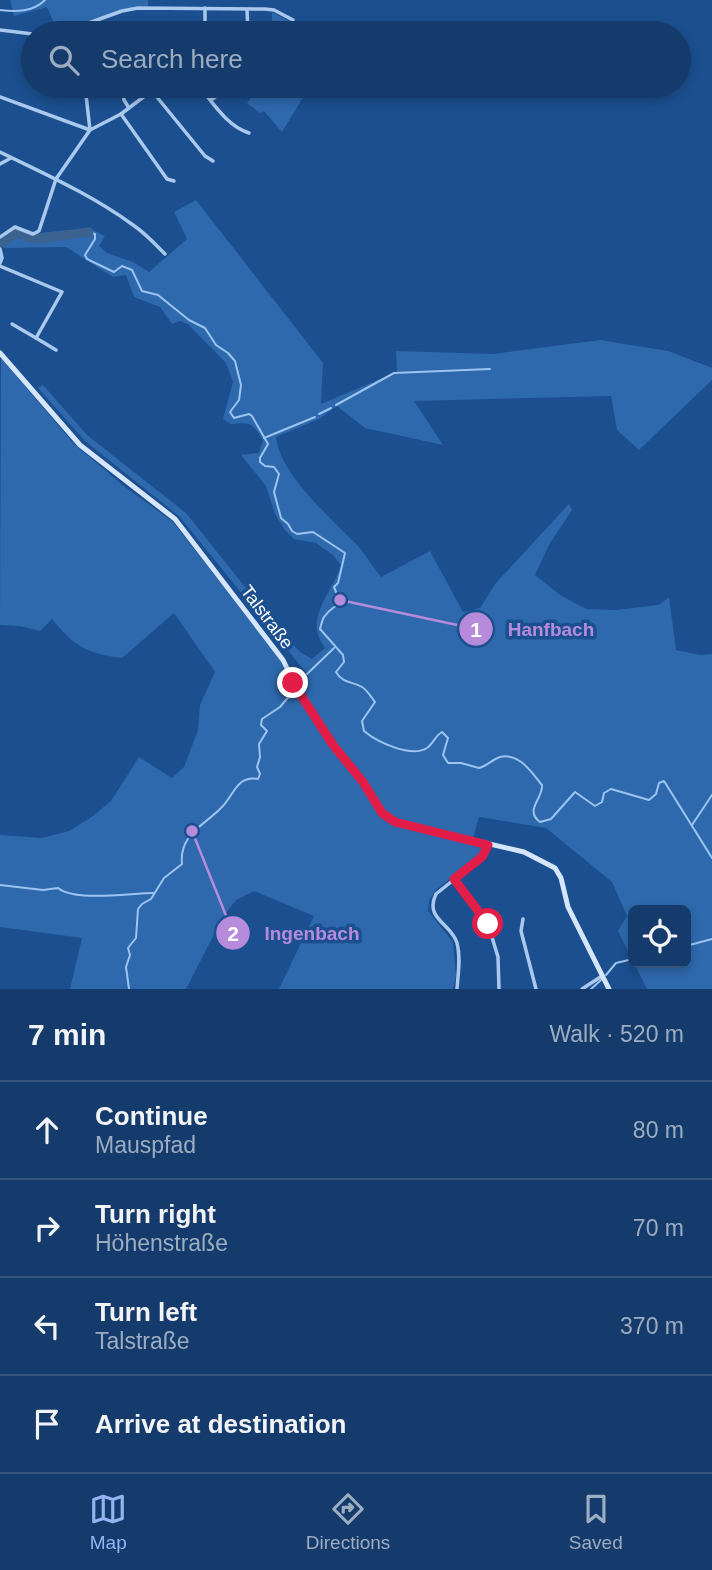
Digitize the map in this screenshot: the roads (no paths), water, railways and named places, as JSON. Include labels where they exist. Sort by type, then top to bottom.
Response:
[{"type":"main road","name":"Talstraße","points":[[0,353],[80,445],[175,519],[283,660],[293,683],[333,745],[363,782],[382,813],[395,822],[524,852],[555,867],[561,878],[568,907],[609,989]]},
{"type":"street","points":[[205,8],[205,21]]},
{"type":"street","points":[[101,21],[130,9],[205,8],[274,9],[293,20]]},
{"type":"street","points":[[247,10],[247,21]]},
{"type":"street","points":[[0,30],[21,33]]},
{"type":"street","points":[[0,97],[90,130]]},
{"type":"street","points":[[86,98],[90,130]]},
{"type":"street","points":[[124,98],[129,108]]},
{"type":"street","points":[[0,237],[15,228],[33,234],[39,231],[56,179],[90,130],[121,114],[142,98]]},
{"type":"street","points":[[158,98],[205,156],[213,161]]},
{"type":"street","points":[[214,98],[211,100],[227,120],[249,133]]},
{"type":"street","points":[[121,114],[167,179],[174,181]]},
{"type":"street","points":[[0,152],[56,179],[135,226],[165,254]]},
{"type":"street","points":[[0,164],[11,158]]},
{"type":"street","points":[[0,249],[0,265],[62,292],[36,338]]},
{"type":"street","points":[[12,324],[56,350]]},
{"type":"street","points":[[457,989],[459,965],[456,941],[432,907],[436,894],[482,857],[488,845]]},
{"type":"street","points":[[454,879],[488,924],[498,957],[499,989]]},
{"type":"street","points":[[523,919],[521,931],[536,989]]},
{"type":"street","points":[[582,989],[602,976]]},
{"type":"waterway","points":[[0,10],[24,10],[45,0]]},
{"type":"waterway","points":[[89,232],[95,234],[95,239],[85,255],[87,259],[114,272],[122,266],[132,270],[142,291],[158,295],[189,320],[205,328],[216,345],[235,361],[241,385],[239,400],[230,412],[234,418],[249,414],[252,416],[268,444],[260,462],[274,467],[279,474],[274,492],[281,518],[297,534],[313,532],[345,553],[338,583],[334,587],[338,603],[324,617],[320,629],[343,655],[344,662],[336,672],[339,676],[364,688],[375,702],[362,721],[364,731],[385,744],[412,751],[427,748],[442,732],[448,738],[443,755],[448,763],[479,768],[500,757],[519,760],[542,785],[534,809],[540,822],[551,819],[575,792],[595,806],[602,802],[604,793],[611,789],[649,800],[656,794],[659,783],[664,781],[712,858]]},
{"type":"waterway","points":[[0,243],[17,233],[35,239],[89,232]]},
{"type":"waterway","points":[[336,405],[394,373],[490,369]]},
{"type":"waterway","points":[[319,414],[331,408]]},
{"type":"waterway","points":[[264,438],[315,417]]},
{"type":"waterway","points":[[307,674],[334,648]]},
{"type":"waterway","points":[[129,989],[126,967],[130,955],[128,948],[136,938],[138,909],[151,899],[164,878],[182,864],[185,845],[195,831],[222,807],[241,783],[258,779],[259,744],[267,731],[261,725],[262,719],[280,707],[291,694]]},
{"type":"waterway","points":[[692,825],[712,795]]},
{"type":"waterway","points":[[0,885],[43,890],[58,888],[89,896],[153,893]]},
{"type":"waterway","points":[[691,945],[712,939]]},
{"type":"waterway","points":[[606,975],[616,963],[628,960]]},
{"type":"waterway","points":[[591,989],[601,980]]},
{"type":"place","name":"Hanfbach","points":[[340,600]]},
{"type":"place","name":"Ingenbach","points":[[192,831]]}]
